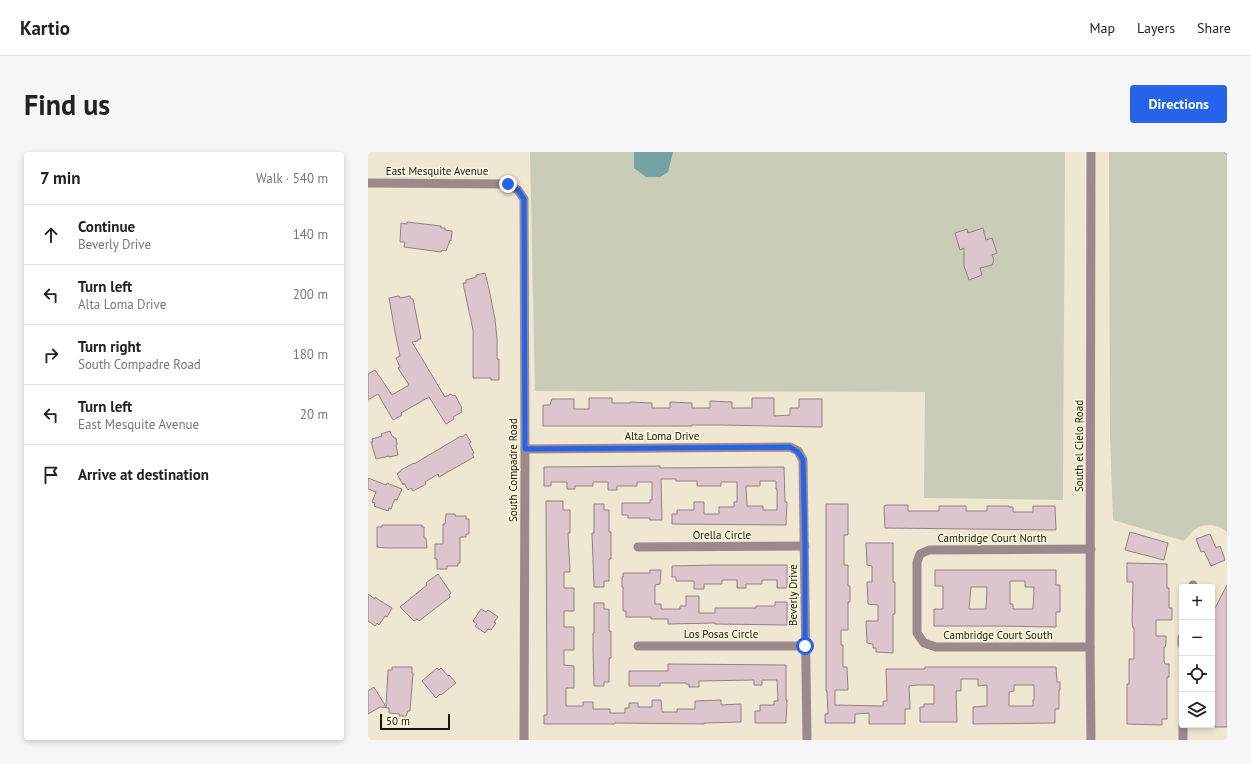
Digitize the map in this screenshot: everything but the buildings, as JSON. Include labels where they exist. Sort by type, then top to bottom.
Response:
[{"type":"street","name":"South el Cielo Road","points":[[1091,740],[1092,152]]},
{"type":"street","name":"East Mesquite Avenue","points":[[368,183],[508,184],[518,190],[524,199]]},
{"type":"street","name":"South Compadre Road","points":[[524,199],[524,740]]},
{"type":"street","name":"Alta Loma Drive","points":[[525,449],[790,447],[798,452]]},
{"type":"street","name":"Beverly Drive","points":[[798,452],[803,460],[807,740]]},
{"type":"street","name":"Orella Circle","points":[[638,547],[805,546]]},
{"type":"street","name":"Cambridge Court North","points":[[917,604],[917,562],[920,554],[929,550],[1091,549]]},
{"type":"street","name":"Cambridge Court South","points":[[917,604],[917,633],[924,642],[936,647],[1090,647]]},
{"type":"street","name":"Los Posas Circle","points":[[638,646],[805,646]]},
{"type":"street","points":[[1183,728],[1183,740]]},
{"type":"green space","points":[[530,152],[1065,152],[1063,500],[924,498],[925,392],[535,391]]},
{"type":"green space","points":[[1109,152],[1227,152],[1227,532],[1215,526],[1201,526],[1193,531],[1184,541],[1113,520],[1110,436]]},
{"type":"water","points":[[634,152],[673,152],[668,172],[660,177],[646,177],[634,168]]},
{"type":"route","points":[[508,184],[518,190],[524,199],[525,449],[790,447],[798,452],[803,460],[805,646]]}]
